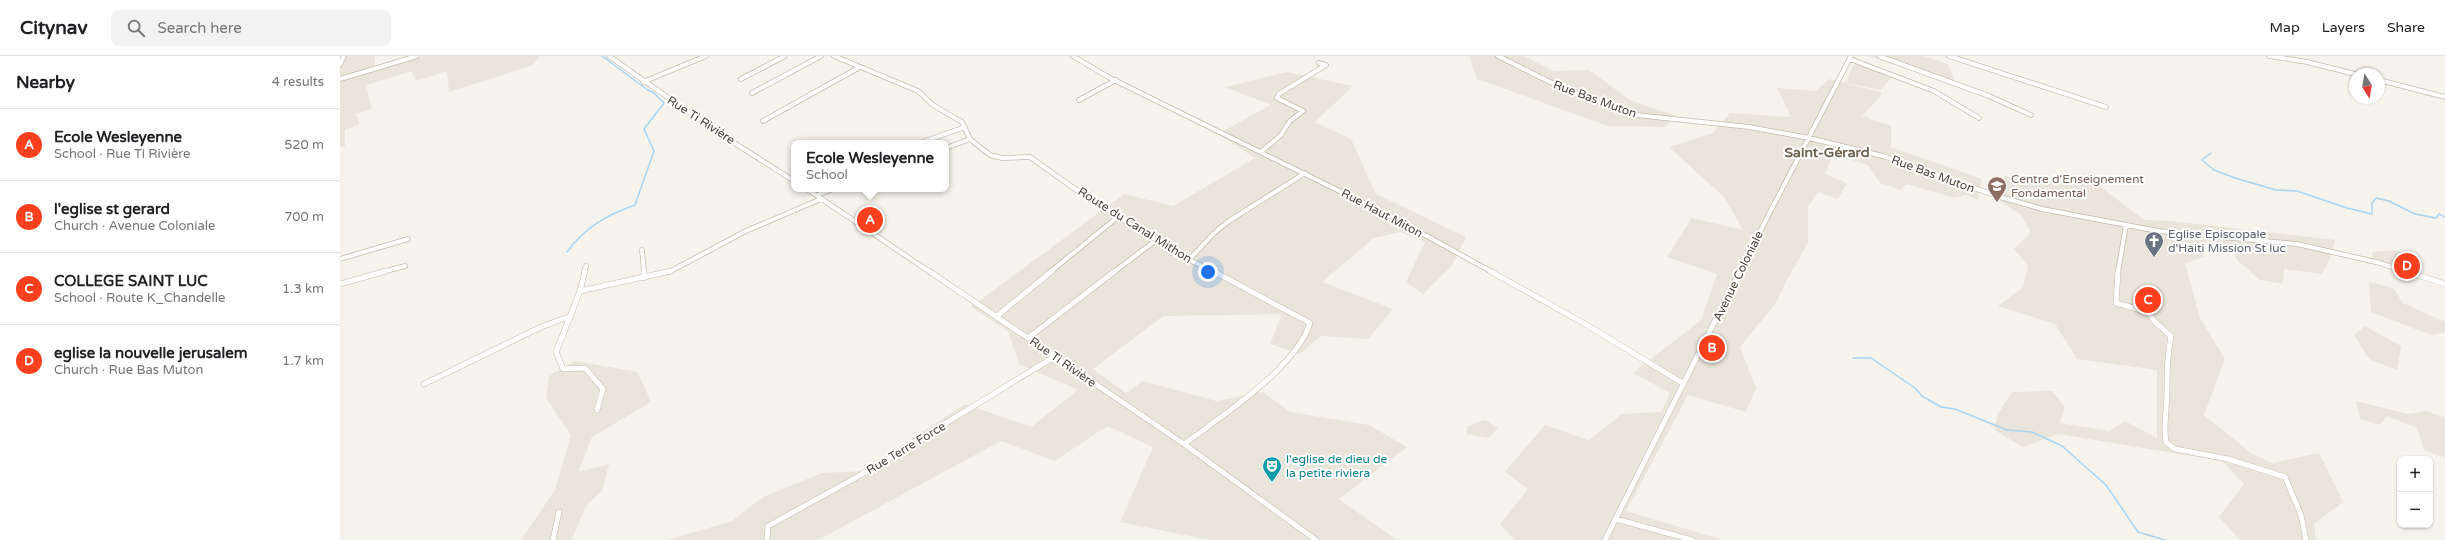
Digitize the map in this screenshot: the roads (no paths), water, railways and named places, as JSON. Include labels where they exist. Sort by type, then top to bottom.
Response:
[{"type":"street","points":[[340,64],[344,56]]},
{"type":"street","points":[[340,79],[372,72],[417,56]]},
{"type":"street","name":"Rue Ti Rivière","points":[[609,56],[643,82],[791,179]]},
{"type":"street","points":[[643,82],[706,56]]},
{"type":"street","points":[[741,79],[785,56]]},
{"type":"street","points":[[752,93],[821,56]]},
{"type":"street","name":"Route du Canal Mithon","points":[[834,56],[858,68],[918,91],[933,105],[962,122],[970,139],[993,157],[1008,159],[1030,157],[1059,176],[1082,194],[1189,260],[1247,288],[1311,325],[1296,351],[1257,389],[1184,444]]},
{"type":"street","points":[[840,58],[845,56]]},
{"type":"street","name":"Rue Haut Miton","points":[[1073,56],[1116,80],[1262,151],[1396,219],[1585,324],[1684,384]]},
{"type":"street","name":"Rue Bas Muton","points":[[1498,56],[1566,90],[1636,115],[1749,127],[1809,138],[1883,156],[1976,189],[2042,209],[2126,225],[2243,240],[2297,244],[2376,262],[2445,284]]},
{"type":"street","points":[[1879,56],[1989,96],[2030,115]]},
{"type":"street","points":[[1950,56],[2106,107]]},
{"type":"street","points":[[2269,56],[2307,62],[2349,72]]},
{"type":"street","points":[[1851,58],[1934,91],[1979,118]]},
{"type":"street","name":"Avenue Coloniale","points":[[1605,540],[1753,245],[1851,58]]},
{"type":"street","points":[[1262,151],[1281,135],[1290,120],[1303,111],[1277,98],[1279,94],[1326,65],[1320,63]]},
{"type":"street","points":[[763,121],[858,68]]},
{"type":"street","points":[[1079,100],[1116,80]]},
{"type":"street","points":[[2385,82],[2445,97]]},
{"type":"street","points":[[928,140],[965,127]]},
{"type":"street","points":[[949,147],[970,139]]},
{"type":"street","points":[[1189,260],[1226,223],[1255,207],[1305,173]]},
{"type":"street","name":"Rue Ti Rivière","points":[[812,192],[1184,444],[1316,540]]},
{"type":"street","points":[[817,195],[825,192]]},
{"type":"street","points":[[580,291],[674,271],[746,231],[821,199]]},
{"type":"street","points":[[997,316],[1119,216]]},
{"type":"street","points":[[2126,225],[2118,263],[2116,303],[2148,312],[2155,322],[2167,330],[2171,336],[2166,364],[2167,392],[2163,426],[2166,442],[2175,449],[2228,459],[2285,477],[2301,515],[2306,540]]},
{"type":"street","points":[[340,259],[408,238]]},
{"type":"street","points":[[1028,338],[1156,240]]},
{"type":"street","points":[[642,250],[644,278]]},
{"type":"street","points":[[340,284],[405,266]]},
{"type":"street","points":[[586,266],[580,291],[556,352],[563,369],[585,368],[602,389],[597,410]]},
{"type":"street","points":[[424,384],[541,327],[571,316]]},
{"type":"street","name":"Rue Terre Force","points":[[768,540],[766,531],[768,526],[859,476],[1054,357]]},
{"type":"street","points":[[553,540],[559,512]]},
{"type":"street","points":[[1616,519],[1692,540]]},
{"type":"waterway","points":[[602,56],[645,88]]},
{"type":"waterway","points":[[567,252],[581,236],[597,223],[615,213],[635,205],[654,151],[644,129],[664,103],[654,93],[646,89]]},
{"type":"waterway","points":[[2211,153],[2202,160],[2214,170],[2276,190],[2297,191],[2347,208],[2372,214],[2372,203],[2376,198],[2389,201],[2415,214],[2436,218],[2439,214],[2445,217]]},
{"type":"waterway","points":[[1853,358],[1871,358],[1915,388],[1922,396],[1941,407],[1955,409],[2007,430],[2032,432],[2062,446],[2106,485],[2138,532],[2165,540]]},
{"type":"place","name":"Centre d'Enseignement Fondamental","points":[[1997,203]]},
{"type":"place","name":"Ecole Wesleyenne","points":[[870,220]]},
{"type":"place","name":"Eglise Episcopale d'Haiti Mission St luc","points":[[2154,258]]},
{"type":"place","name":"eglise la nouvelle jerusalem","points":[[2407,266]]},
{"type":"place","name":"COLLEGE SAINT LUC","points":[[2148,300]]},
{"type":"place","name":"l'eglise st gerard","points":[[1712,348]]},
{"type":"place","name":"l'eglise de dieu de la petite riviera","points":[[1272,483]]},
{"type":"district","name":"Saint-Gérard","points":[[1827,152]]}]
